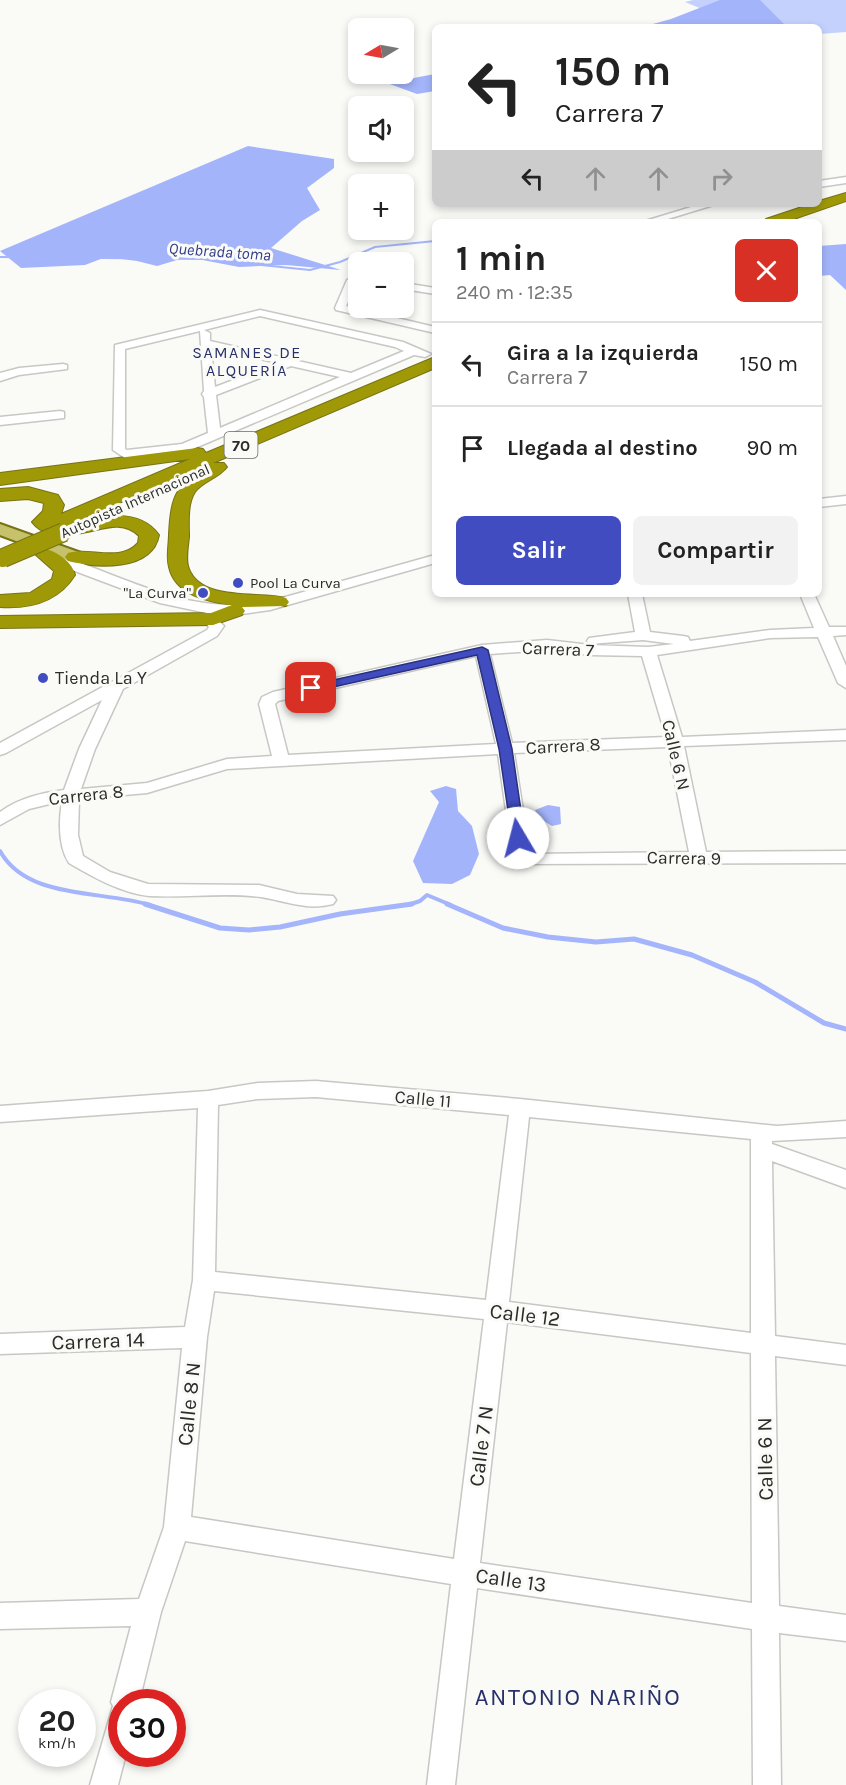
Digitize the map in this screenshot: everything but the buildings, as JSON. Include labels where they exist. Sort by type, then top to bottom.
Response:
[{"type":"highway","points":[[822,205],[846,197]]},
{"type":"highway","points":[[801,219],[846,205]]},
{"type":"highway","points":[[780,219],[816,207]]},
{"type":"highway","name":"Autopista Internacional","points":[[56,528],[258,437],[413,372],[430,353]]},
{"type":"highway","name":"Autopista Internacional","points":[[1,546],[56,528],[235,457],[432,374]]},
{"type":"highway","points":[[0,479],[185,455],[258,437]]},
{"type":"highway","points":[[235,457],[195,481],[183,495],[179,512],[179,569],[189,582],[216,597],[242,602],[279,602]]},
{"type":"highway","points":[[0,495],[34,493],[51,499],[55,505],[56,528],[121,522],[138,526],[149,535],[149,541],[145,547],[125,557],[110,560],[75,557]]},
{"type":"highway","points":[[0,601],[34,599],[57,587],[65,571],[46,555]]},
{"type":"highway","points":[[0,622],[209,619],[235,611]]},
{"type":"main road","points":[[1,546],[46,555]]},
{"type":"main road","points":[[1,546],[75,557]]},
{"type":"street","points":[[822,184],[846,180]]},
{"type":"street","points":[[658,219],[701,207]]},
{"type":"street","points":[[414,288],[432,291]]},
{"type":"street","points":[[348,289],[340,308],[348,310]]},
{"type":"street","points":[[265,313],[430,353],[354,377],[178,450],[125,454],[119,450],[118,347],[265,313]]},
{"type":"street","points":[[383,318],[432,329]]},
{"type":"street","points":[[203,326],[208,394],[214,435]]},
{"type":"street","points":[[204,343],[354,377]]},
{"type":"street","points":[[208,394],[289,363]]},
{"type":"street","points":[[0,377],[19,372],[63,367]]},
{"type":"street","points":[[0,421],[60,415]]},
{"type":"street","points":[[822,503],[846,500]]},
{"type":"street","points":[[46,555],[165,600],[207,609],[235,611],[256,609],[432,560]]},
{"type":"street","points":[[75,557],[162,593],[192,602],[229,606],[279,602]]},
{"type":"street","name":"Calle 6 N","points":[[636,597],[646,644],[675,741],[699,859]]},
{"type":"street","points":[[808,597],[846,683]]},
{"type":"street","points":[[0,750],[212,633],[217,626],[209,619]]},
{"type":"street","name":"Carrera 7","points":[[281,759],[267,704],[273,697],[482,650],[547,645],[590,650],[646,644],[709,642],[770,634],[846,631]]},
{"type":"street","points":[[482,650],[505,749]]},
{"type":"street","points":[[116,686],[100,725],[78,764],[70,795],[69,842],[75,859],[104,876],[147,890],[259,891],[297,900],[327,900]]},
{"type":"street","name":"Carrera 8","points":[[0,820],[21,806],[70,795],[104,795],[147,788],[205,768],[281,759],[846,735]]},
{"type":"street","name":"Carrera 9","points":[[505,749],[522,860],[639,857],[699,859],[846,857]]},
{"type":"street","name":"Calle 11","points":[[0,1114],[208,1099],[258,1090],[316,1089],[737,1129],[846,1179]]},
{"type":"street","name":"Calle 8 N","points":[[128,1689],[148,1612],[177,1527],[195,1337],[204,1280],[208,1099]]},
{"type":"street","name":"Calle 7 N","points":[[441,1785],[520,1107]]},
{"type":"street","name":"Calle 11","points":[[761,1141],[846,1129]]},
{"type":"street","name":"Calle 6 N","points":[[761,1141],[767,1785]]},
{"type":"street","name":"Calle 12","points":[[204,1280],[498,1311],[846,1355]]},
{"type":"street","name":"Carrera 14","points":[[0,1344],[195,1337]]},
{"type":"street","name":"Calle 13","points":[[177,1527],[465,1574],[846,1628]]},
{"type":"street","points":[[0,1616],[148,1612]]},
{"type":"street","points":[[104,1785],[109,1767]]},
{"type":"shaded area","points":[[693,0],[846,0],[846,32],[822,34],[822,24],[738,24],[685,2]]},
{"type":"shaded area","points":[[720,0],[760,0],[784,24],[653,24]]},
{"type":"shaded area","points":[[432,75],[432,92],[417,94],[390,84],[414,84],[414,78]]},
{"type":"shaded area","points":[[248,146],[334,159],[334,168],[307,188],[320,210],[302,221],[271,248],[341,270],[286,265],[239,267],[187,257],[157,266],[106,257],[85,265],[21,268],[0,251]]},
{"type":"shaded area","points":[[846,244],[846,290],[830,275],[822,276],[822,246]]},
{"type":"shaded area","points":[[446,786],[456,789],[458,811],[472,826],[479,854],[470,875],[452,884],[423,883],[413,861],[439,802],[430,791]]},
{"type":"shaded area","points":[[548,805],[560,807],[561,824],[552,826],[539,818],[535,810]]},
{"type":"waterway","name":"Quebrada toma","points":[[0,257],[205,259],[310,270],[340,262],[375,247],[432,241]]},
{"type":"waterway","name":"Quebrada toma","points":[[822,265],[846,261]]},
{"type":"waterway","points":[[0,851],[12,867],[28,878],[47,886],[150,905]]},
{"type":"waterway","points":[[410,904],[420,901],[427,895],[451,905]]},
{"type":"waterway","points":[[145,904],[220,928],[249,930],[280,927],[340,914],[410,904]]},
{"type":"waterway","points":[[447,904],[503,928],[548,937],[596,942],[634,939],[692,955],[755,982],[824,1023],[846,1029]]},
{"type":"place","name":"Pool La Curva","points":[[238,583]]},
{"type":"place","name":"\"La Curva\"","points":[[203,593]]},
{"type":"place","name":"Tienda La Y","points":[[43,678]]},
{"type":"district","name":"SAMANES DE ALQUERÍA","points":[[247,361]]},
{"type":"district","name":"ANTONIO NARIÑO","points":[[578,1697]]},
{"type":"route","points":[[311,688],[482,650],[505,749],[518,838]]}]
